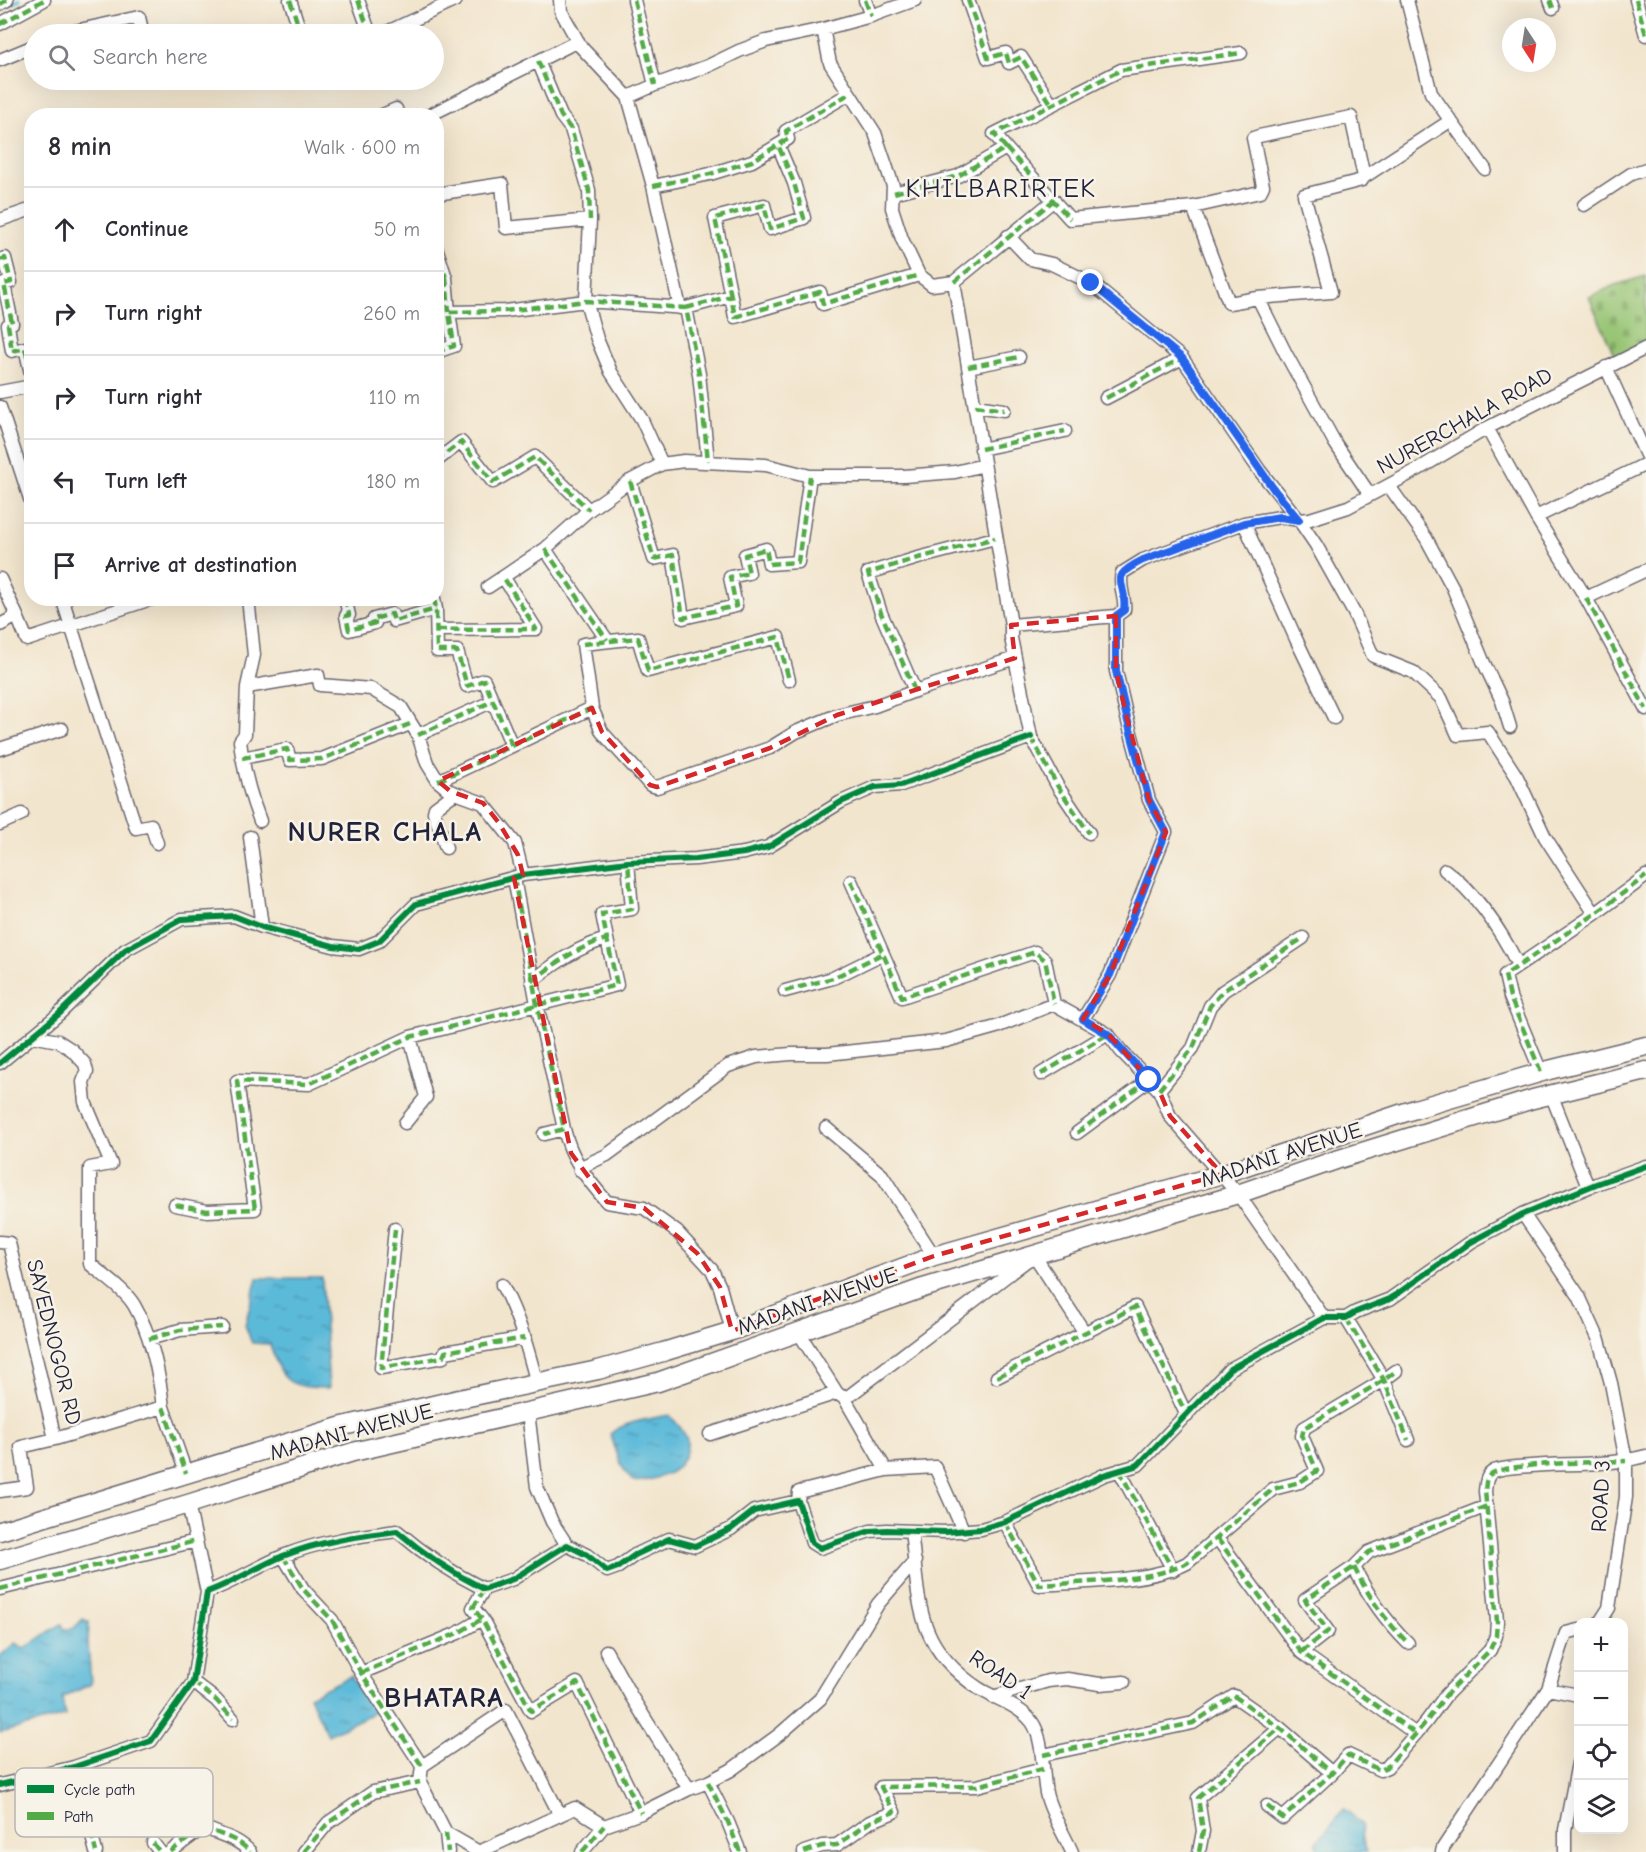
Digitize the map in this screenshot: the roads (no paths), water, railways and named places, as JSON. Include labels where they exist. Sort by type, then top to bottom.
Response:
[{"type":"main road","name":"MADANI AVENUE","points":[[0,1531],[339,1427],[598,1370],[732,1330],[933,1256],[1222,1174],[1336,1134],[1541,1072],[1646,1046]]},
{"type":"main road","name":"MADANI AVENUE","points":[[0,1560],[353,1452],[658,1382],[923,1288],[1238,1194],[1336,1160],[1551,1094],[1646,1071]]},
{"type":"main road","points":[[186,1473],[188,1504]]},
{"type":"street","points":[[0,4],[7,0]]},
{"type":"street","points":[[0,24],[44,0]]},
{"type":"street","points":[[290,0],[298,24]]},
{"type":"street","points":[[358,0],[366,24]]},
{"type":"street","points":[[404,24],[456,0]]},
{"type":"street","points":[[560,0],[561,10],[578,42],[628,97],[653,186],[699,374],[708,462]]},
{"type":"street","points":[[634,0],[655,85]]},
{"type":"street","points":[[865,0],[871,16]]},
{"type":"street","points":[[628,97],[708,66],[739,51],[871,16],[915,0]]},
{"type":"street","points":[[968,0],[988,58],[1006,53],[1009,63],[1021,57],[1052,105]]},
{"type":"street","points":[[1407,0],[1431,93],[1485,169]]},
{"type":"street","points":[[1636,0],[1646,35]]},
{"type":"street","points":[[107,24],[139,17],[141,24]]},
{"type":"street","points":[[823,28],[830,63],[875,133],[894,193],[892,208],[902,238],[919,275],[932,285],[954,282],[1054,200]]},
{"type":"street","points":[[444,108],[578,42]]},
{"type":"street","points":[[0,60],[24,50]]},
{"type":"street","points":[[1241,53],[1121,70],[994,134],[1070,219],[1193,207],[1260,192],[1263,186],[1253,138],[1351,117],[1364,177]]},
{"type":"street","points":[[538,62],[561,116],[571,129],[590,190],[586,301],[597,339],[611,372],[642,420],[662,464]]},
{"type":"street","points":[[653,186],[710,174],[752,161],[788,139],[786,131],[849,94]]},
{"type":"street","points":[[1193,207],[1229,303],[1258,298],[1330,292],[1304,195],[1362,180],[1450,121]]},
{"type":"street","points":[[778,145],[794,183],[804,218],[770,229],[764,205],[714,218],[735,317],[820,292],[823,304],[919,275]]},
{"type":"street","points":[[894,193],[958,176],[1006,148]]},
{"type":"street","points":[[1584,205],[1631,174],[1646,169]]},
{"type":"street","points":[[444,193],[502,184],[506,228],[590,220]]},
{"type":"street","points":[[0,220],[24,212]]},
{"type":"street","points":[[1008,236],[1030,259],[1052,264],[1091,283],[1182,358],[1275,491],[1299,520],[1341,588],[1373,656],[1413,672],[1441,698],[1458,735],[1488,732],[1517,777],[1545,837],[1595,914]]},
{"type":"street","points":[[0,260],[6,258],[11,282],[4,284],[12,323],[8,326],[12,351],[24,348]]},
{"type":"street","points":[[954,282],[1011,625],[1014,658],[1031,737],[1058,787],[1089,833]]},
{"type":"street","points":[[444,292],[454,346],[444,349]]},
{"type":"street","points":[[449,312],[505,311],[586,301],[683,308],[731,296]]},
{"type":"street","points":[[1258,298],[1335,443],[1370,495]]},
{"type":"street","name":"NURERCHALA ROAD","points":[[1116,616],[1124,610],[1125,604],[1120,580],[1122,573],[1143,560],[1244,523],[1280,517],[1299,520],[1326,515],[1348,507],[1389,486],[1487,428],[1646,348]]},
{"type":"street","points":[[968,368],[1018,357]]},
{"type":"street","points":[[1106,398],[1182,358]]},
{"type":"street","points":[[1606,367],[1646,455]]},
{"type":"street","points":[[0,392],[24,388]]},
{"type":"street","points":[[975,406],[1004,410]]},
{"type":"street","points":[[0,407],[24,480]]},
{"type":"street","points":[[1487,428],[1536,517],[1586,598],[1646,709]]},
{"type":"street","points":[[981,449],[1065,431]]},
{"type":"street","points":[[444,455],[461,442],[494,482],[535,457],[589,510]]},
{"type":"street","points":[[488,587],[545,549],[589,510],[630,481],[662,464],[684,461],[766,465],[810,476],[904,477],[955,472],[984,465]]},
{"type":"street","points":[[1536,517],[1646,464]]},
{"type":"street","points":[[630,481],[654,559],[673,555],[682,618],[736,606],[730,577],[749,573],[745,555],[766,549],[770,564],[798,562],[810,476]]},
{"type":"street","points":[[1389,486],[1426,538],[1453,588],[1502,701],[1510,727]]},
{"type":"street","points":[[1244,523],[1334,718]]},
{"type":"street","points":[[915,691],[881,613],[868,573],[995,538]]},
{"type":"street","points":[[545,549],[607,640]]},
{"type":"street","points":[[1586,598],[1646,570]]},
{"type":"street","points":[[437,630],[536,629],[504,578]]},
{"type":"street","points":[[0,579],[27,640],[122,606]]},
{"type":"street","points":[[64,606],[136,828],[151,825],[157,843]]},
{"type":"street","points":[[249,606],[254,655],[247,687],[245,734],[240,741],[249,794],[260,821]]},
{"type":"street","points":[[347,606],[349,630],[375,623],[374,619],[392,614],[394,621],[430,606]]},
{"type":"street","points":[[435,606],[437,651],[457,651],[467,686],[484,680],[512,746]]},
{"type":"street","points":[[0,625],[16,616]]},
{"type":"street","points":[[1011,625],[1116,616],[1116,671],[1149,800],[1166,832],[1110,975],[1083,1019]]},
{"type":"street","points":[[789,680],[778,637],[648,671],[638,638],[583,644],[592,708],[602,732],[650,785],[657,787],[770,748],[796,732],[837,715],[875,706],[1014,658]]},
{"type":"street","points":[[247,687],[318,675],[320,685],[371,689],[401,707],[418,735],[427,763],[438,780],[450,792],[483,803],[515,843],[532,981],[571,1153],[580,1170],[607,1202],[645,1208],[677,1232],[711,1270],[720,1287],[732,1330]]},
{"type":"street","points":[[418,735],[493,701]]},
{"type":"street","points":[[438,780],[592,708]]},
{"type":"street","points":[[242,758],[287,749],[290,760],[322,759],[410,724]]},
{"type":"street","points":[[0,749],[62,729]]},
{"type":"street","points":[[0,1063],[58,1014],[125,950],[182,919],[234,916],[262,927],[333,946],[359,949],[379,941],[416,904],[518,877],[627,862],[696,859],[768,848],[841,802],[875,787],[901,785],[1031,737]]},
{"type":"street","points":[[446,848],[434,812],[435,808],[455,793]]},
{"type":"street","points":[[0,824],[22,814]]},
{"type":"street","points":[[249,837],[262,927]]},
{"type":"street","points":[[175,1205],[207,1210],[255,1209],[237,1081],[309,1084],[410,1037],[617,985],[602,914],[632,909],[627,862]]},
{"type":"street","points":[[1445,870],[1458,880],[1490,915],[1518,966]]},
{"type":"street","points":[[1541,1072],[1510,997],[1505,975],[1646,876]]},
{"type":"street","points":[[851,881],[902,997],[1035,952],[1045,960],[1054,1004]]},
{"type":"street","points":[[1159,1090],[1193,1048],[1210,1006],[1222,991],[1303,938]]},
{"type":"street","points":[[532,981],[568,954],[607,939]]},
{"type":"street","points":[[785,991],[833,978],[882,954]]},
{"type":"street","points":[[580,1170],[581,1167],[608,1155],[728,1066],[756,1057],[827,1054],[946,1041],[996,1027],[1054,1004],[1108,1034],[1159,1090],[1170,1116],[1238,1194],[1324,1318]]},
{"type":"street","points":[[1041,1074],[1108,1034]]},
{"type":"street","points":[[33,1036],[58,1041],[72,1050],[85,1064],[87,1072],[83,1082],[85,1102],[111,1164],[90,1168],[90,1264],[123,1292],[133,1304],[149,1339],[160,1375],[163,1407],[186,1473]]},
{"type":"street","points":[[405,1123],[426,1097],[410,1037]]},
{"type":"street","points":[[1077,1133],[1149,1080]]},
{"type":"street","points":[[1551,1094],[1588,1187]]},
{"type":"street","points":[[826,1128],[882,1175],[933,1256]]},
{"type":"street","points":[[544,1134],[564,1129]]},
{"type":"street","points":[[964,1532],[935,1467],[886,1470],[799,1492],[798,1501],[812,1543],[820,1548],[870,1531],[964,1532],[1005,1522],[1093,1480],[1138,1465],[1230,1369],[1324,1318],[1346,1318],[1390,1299],[1471,1242],[1523,1214],[1646,1166]]},
{"type":"street","name":"ROAD 3","points":[[1523,1214],[1579,1296],[1599,1340],[1611,1383],[1626,1461],[1626,1497],[1609,1608],[1603,1618]]},
{"type":"street","points":[[395,1229],[381,1368],[443,1357],[444,1352],[525,1338]]},
{"type":"street","name":"SAYEDNOGOR RD","points":[[0,1242],[9,1243],[55,1439],[163,1407]]},
{"type":"street","points":[[710,1434],[841,1396],[1034,1255],[1084,1333]]},
{"type":"street","points":[[502,1285],[514,1308],[525,1338],[537,1383]]},
{"type":"street","points":[[997,1377],[1135,1307],[1187,1416]]},
{"type":"street","points":[[1346,1318],[1384,1380],[1408,1440]]},
{"type":"street","points":[[149,1339],[180,1330],[222,1327]]},
{"type":"street","points":[[799,1333],[886,1470]]},
{"type":"street","points":[[1005,1522],[1039,1585],[1133,1577],[1173,1570],[1187,1563],[1273,1489],[1300,1482],[1317,1472],[1302,1436],[1304,1428],[1396,1371]]},
{"type":"street","points":[[528,1412],[537,1487],[552,1522],[567,1545],[587,1555],[607,1571],[618,1568],[635,1555],[669,1539],[695,1546],[731,1529],[754,1511],[798,1501]]},
{"type":"street","points":[[0,1491],[27,1487],[21,1447],[55,1439]]},
{"type":"street","points":[[1267,1806],[1283,1818],[1348,1755],[1380,1770],[1387,1767],[1446,1695],[1490,1650],[1496,1636],[1497,1621],[1486,1478],[1493,1472],[1549,1464],[1626,1461],[1646,1456]]},
{"type":"street","points":[[1119,1470],[1173,1570]]},
{"type":"street","points":[[70,1768],[151,1741],[193,1682],[207,1592],[188,1504]]},
{"type":"street","points":[[1301,1652],[1328,1631],[1305,1600],[1354,1567],[1370,1552],[1487,1506]]},
{"type":"street","points":[[207,1592],[236,1581],[283,1556],[317,1544],[397,1531],[426,1555],[484,1589]]},
{"type":"street","name":"ROAD 1","points":[[911,1531],[921,1614],[936,1648],[955,1671],[993,1697],[1019,1709],[1033,1723],[1042,1755],[1047,1795],[1072,1852]]},
{"type":"street","points":[[1217,1538],[1301,1652],[1416,1734]]},
{"type":"street","points":[[0,1589],[196,1541]]},
{"type":"street","points":[[567,1545],[513,1579],[484,1589],[473,1608],[482,1619],[531,1711],[577,1683],[642,1813]]},
{"type":"street","points":[[283,1556],[303,1589],[332,1620],[361,1673],[422,1766],[420,1782],[446,1833],[448,1852]]},
{"type":"street","points":[[582,1852],[604,1826],[642,1813],[731,1770],[780,1734],[820,1699],[878,1604],[915,1561]]},
{"type":"street","points":[[1354,1567],[1390,1625],[1408,1643]]},
{"type":"street","points":[[361,1673],[459,1633],[482,1619]]},
{"type":"street","points":[[1442,1852],[1548,1689],[1566,1633],[1574,1631]]},
{"type":"street","points":[[606,1651],[631,1696],[690,1789]]},
{"type":"street","points":[[993,1697],[1048,1681],[1067,1679],[1100,1683],[1124,1682]]},
{"type":"street","points":[[193,1682],[216,1700],[233,1719]]},
{"type":"street","points":[[1548,1689],[1574,1694]]},
{"type":"street","points":[[1042,1755],[1193,1723],[1234,1696],[1280,1728],[1332,1773]]},
{"type":"street","points":[[422,1766],[506,1710],[560,1815]]},
{"type":"street","points":[[1199,1852],[1203,1830],[1198,1798],[1280,1728]]},
{"type":"street","points":[[804,1852],[822,1846],[837,1845],[870,1822],[894,1812],[881,1787],[977,1786],[1043,1769]]},
{"type":"street","points":[[1565,1852],[1565,1830],[1575,1780]]},
{"type":"street","points":[[0,1785],[15,1781]]},
{"type":"street","points":[[304,1852],[328,1823],[373,1792],[420,1782]]},
{"type":"street","points":[[708,1782],[740,1852]]},
{"type":"street","points":[[446,1833],[479,1851],[575,1808],[604,1826]]},
{"type":"street","points":[[213,1832],[226,1835],[244,1845],[250,1852]]},
{"type":"street","points":[[92,1837],[96,1852]]},
{"type":"street","points":[[170,1852],[190,1837]]},
{"type":"water","points":[[257,1278],[322,1278],[329,1388],[304,1386],[288,1380],[278,1367],[270,1344],[252,1343],[245,1325]]},
{"type":"water","points":[[669,1415],[686,1437],[687,1446],[683,1459],[674,1470],[666,1474],[646,1480],[632,1480],[621,1465],[610,1434],[630,1423]]},
{"type":"water","points":[[83,1619],[89,1622],[91,1684],[62,1698],[65,1716],[0,1733],[0,1656],[15,1643],[24,1648],[62,1624],[64,1629],[73,1629]]},
{"type":"water","points":[[351,1676],[375,1712],[328,1735],[309,1696]]},
{"type":"water","points":[[1344,1809],[1362,1823],[1361,1835],[1367,1852],[1321,1852],[1316,1843]]},
{"type":"waterway","points":[[9,5],[19,0]]},
{"type":"district","name":"KHILBARIRTEK","points":[[1001,188]]},
{"type":"district","name":"NURER CHALA","points":[[385,831]]},
{"type":"district","name":"BHATARA","points":[[444,1697]]}]
